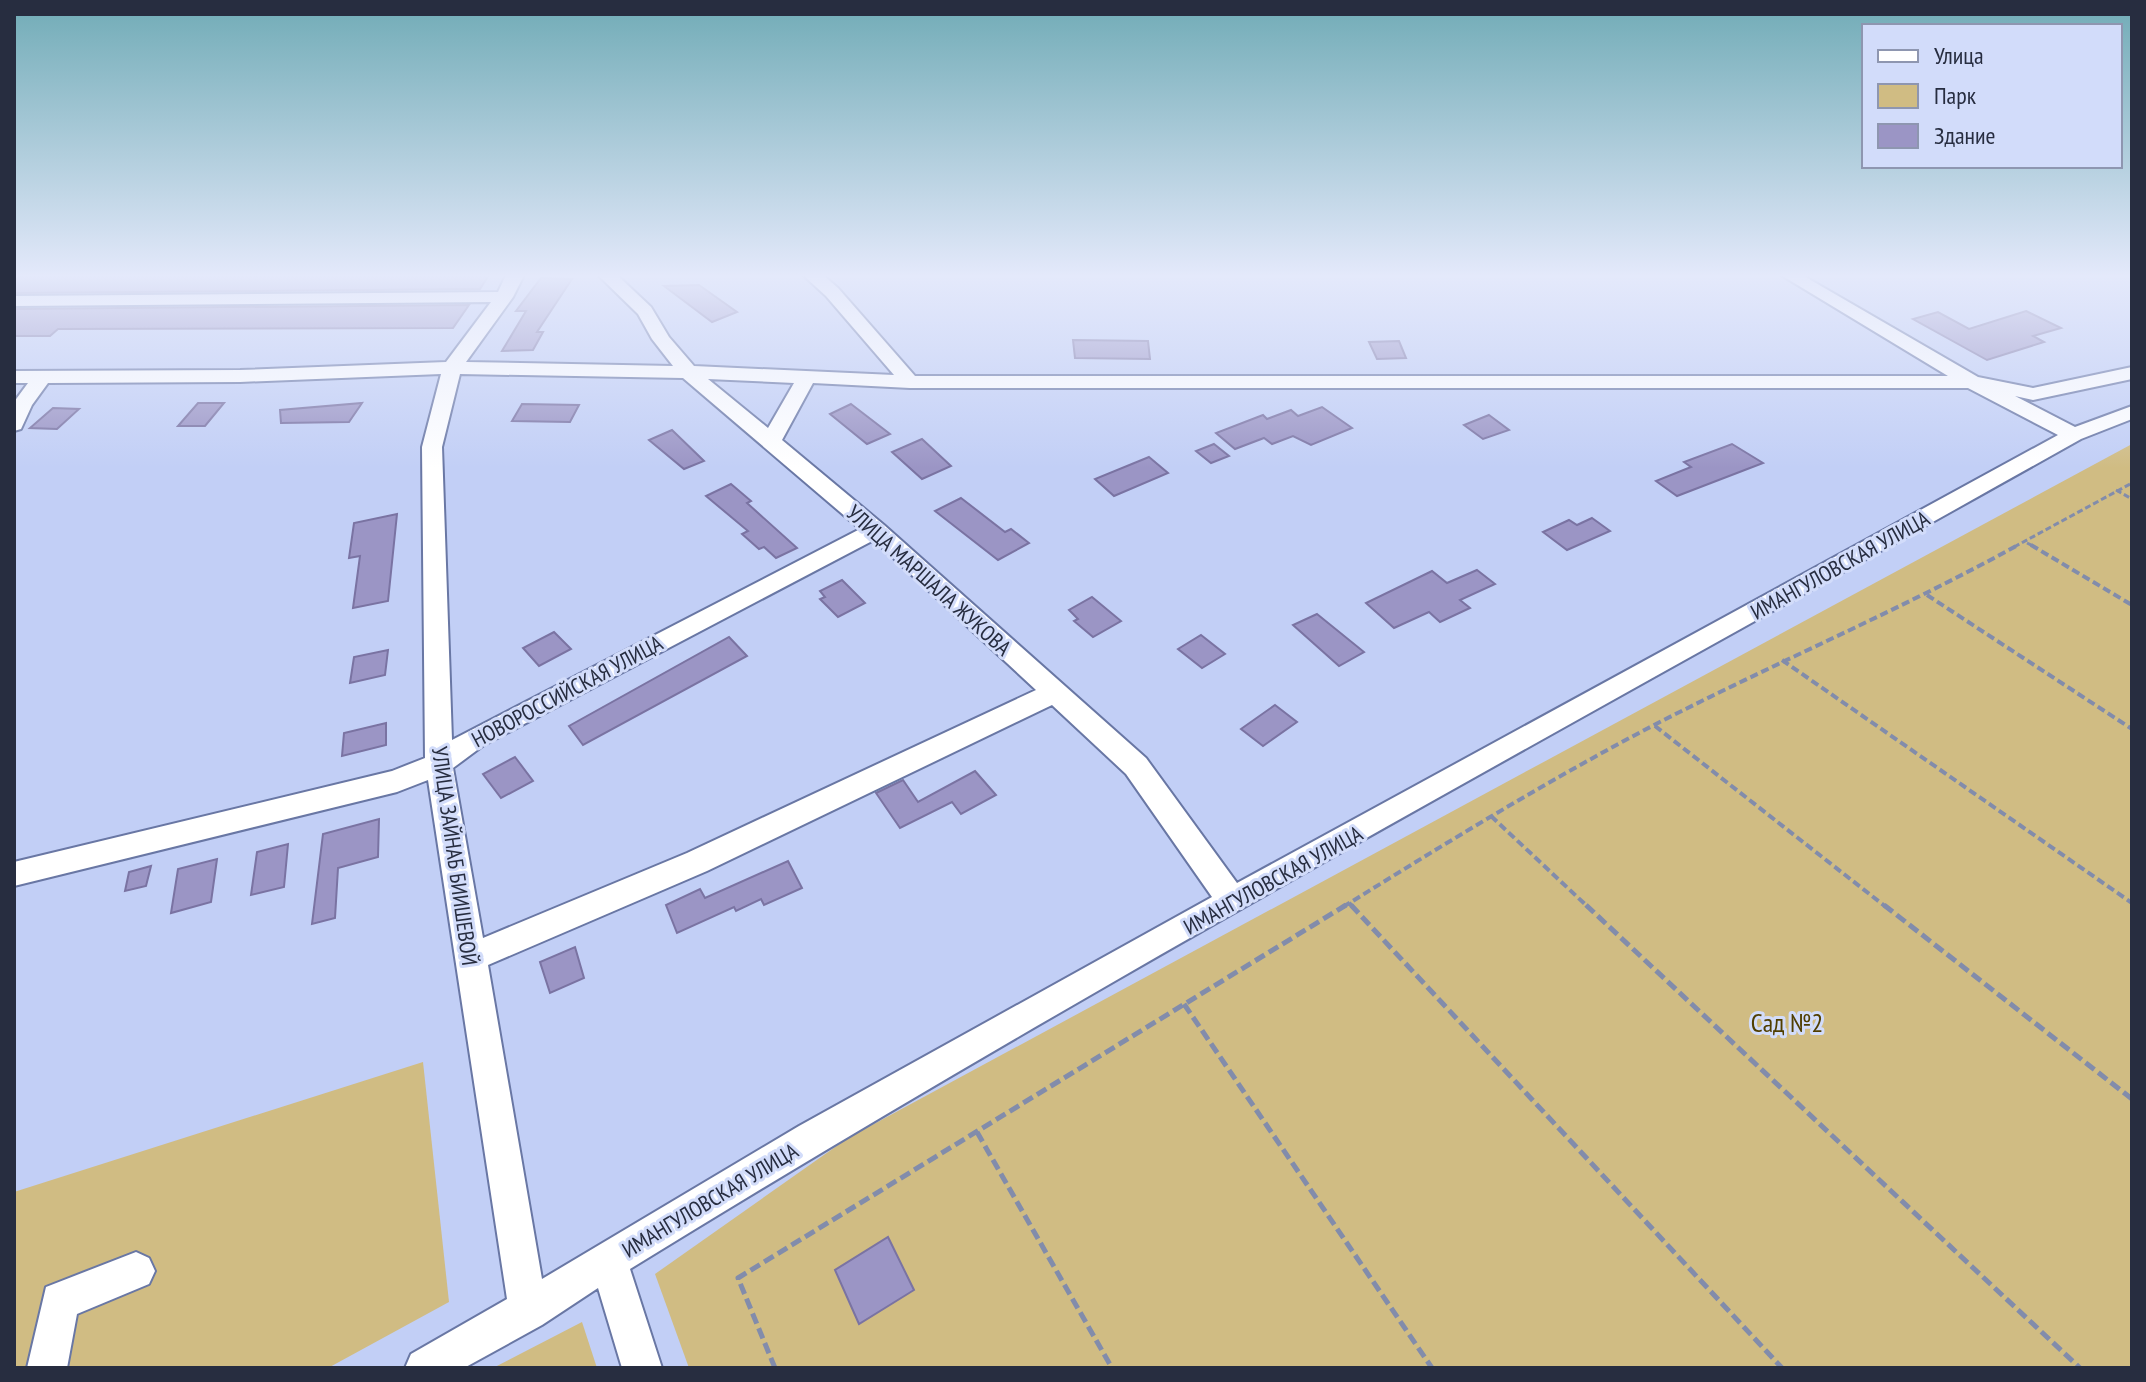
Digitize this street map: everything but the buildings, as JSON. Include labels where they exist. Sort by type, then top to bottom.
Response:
[{"type":"street","name":"УЛИЦА ЗАЙНАБ БИИШЕВОЙ","points":[[472,339],[452,368],[432,447],[439,764],[528,1311]]},
{"type":"street","name":"УЛИЦА МАРШАЛА ЖУКОВА","points":[[661,339],[688,372],[876,530],[1136,766],[1233,902]]},
{"type":"street","points":[[873,339],[910,382]]},
{"type":"street","points":[[1900,339],[1972,382],[2074,435]]},
{"type":"street","points":[[856,380],[889,358]]},
{"type":"street","points":[[14,377],[240,376],[452,368],[688,372],[910,382],[1972,382],[2033,394],[2132,373]]},
{"type":"street","points":[[14,425],[22,405],[43,376]]},
{"type":"street","points":[[771,441],[807,377]]},
{"type":"street","name":"ИМАНГУЛОВСКАЯ УЛИЦА","points":[[425,1368],[528,1311],[833,1125],[2074,435],[2132,412]]},
{"type":"street","name":"НОВОРОССИЙСКАЯ УЛИЦА","points":[[14,874],[397,781],[439,764],[474,738],[876,530]]},
{"type":"street","points":[[469,958],[697,862],[1054,693]]},
{"type":"street","points":[[609,1262],[642,1368]]},
{"type":"street","points":[[47,1368],[60,1301],[136,1271]]},
{"type":"path","points":[[775,1368],[738,1278],[1491,816],[1654,725],[1782,660],[1927,595],[2132,483]]},
{"type":"path","points":[[2116,490],[2132,499]]},
{"type":"path","points":[[2026,543],[2132,605]]},
{"type":"path","points":[[1927,595],[2132,729]]},
{"type":"path","points":[[1782,660],[2132,903]]},
{"type":"path","points":[[1654,725],[2132,1099]]},
{"type":"path","points":[[1491,816],[2080,1368]]},
{"type":"path","points":[[1349,903],[1782,1368]]},
{"type":"path","points":[[1184,1004],[1432,1368]]},
{"type":"path","points":[[977,1132],[1112,1368]]},
{"type":"green space","name":"Сад №2","points":[[2132,444],[2132,1368],[689,1368],[655,1274],[848,1138]]},
{"type":"green space","points":[[423,1062],[449,1302],[328,1368],[14,1368],[14,1192]]},
{"type":"green space","points":[[582,1322],[597,1368],[493,1368]]}]
